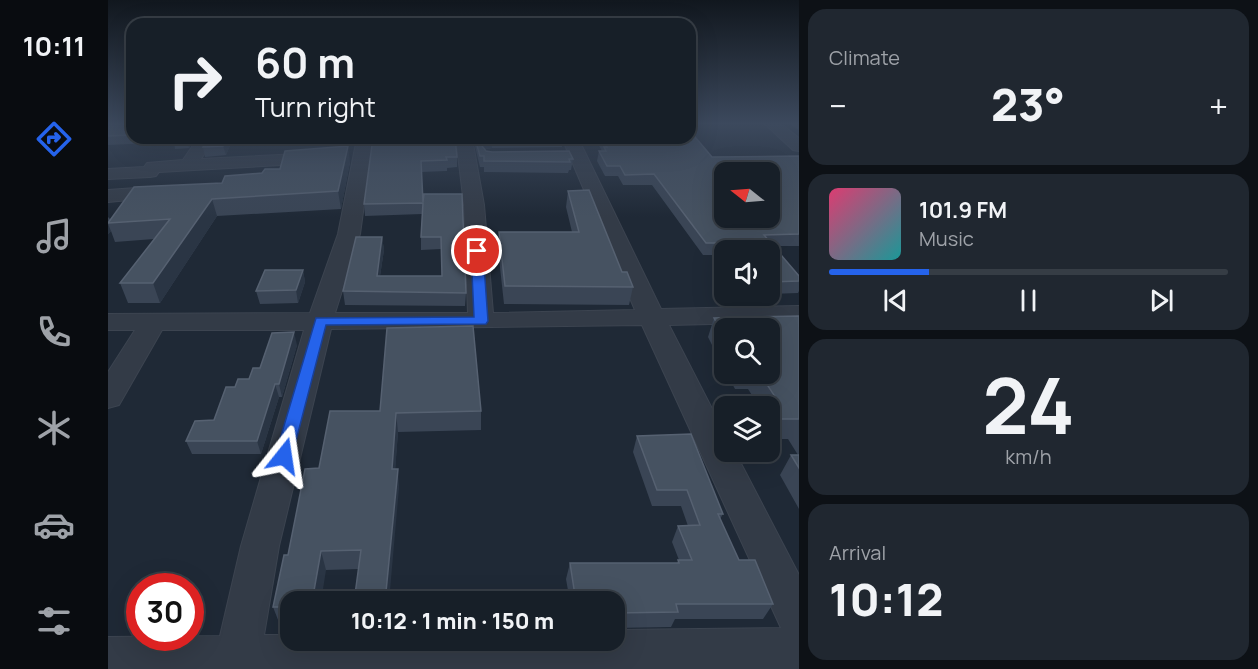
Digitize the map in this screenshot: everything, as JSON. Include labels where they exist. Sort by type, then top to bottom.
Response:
[{"type":"street","points":[[189,165],[195,155]]},
{"type":"street","points":[[108,174],[153,167],[189,165],[248,155]]},
{"type":"street","points":[[271,155],[308,158],[340,156]]},
{"type":"street","points":[[238,658],[260,546],[320,321],[349,234],[362,155]]},
{"type":"street","points":[[467,155],[474,205],[481,321]]},
{"type":"street","points":[[571,155],[799,619]]},
{"type":"street","points":[[137,194],[153,167]]},
{"type":"street","points":[[108,196],[181,190]]},
{"type":"street","points":[[108,322],[481,321],[799,314]]},
{"type":"street","points":[[108,397],[154,321]]},
{"type":"street","points":[[108,660],[799,650]]},
{"type":"building","points":[[284,155],[346,155],[338,191],[212,199],[153,283],[120,283],[170,219],[108,223],[134,187],[222,183],[225,176],[262,173],[265,169],[280,169]]},
{"type":"building","points":[[371,155],[457,155],[446,157],[447,160],[421,161],[423,202],[424,194],[462,194],[466,293],[343,291],[356,237],[382,237],[377,276],[442,276],[441,237],[421,237],[423,203],[364,204]]},
{"type":"building","points":[[571,155],[573,159],[569,159],[570,162],[484,161],[484,156],[480,156]]},
{"type":"building","points":[[601,155],[799,156],[799,234],[764,235],[768,240],[714,240],[714,243],[706,243],[654,174],[625,175],[620,166],[607,166]]},
{"type":"building","points":[[589,190],[622,272],[627,272],[633,287],[505,286],[499,232],[579,232],[568,191]]},
{"type":"building","points":[[780,254],[799,276],[799,281],[780,282]]},
{"type":"building","points":[[265,270],[303,270],[296,290],[256,291]]},
{"type":"building","points":[[799,316],[799,419],[780,419],[780,396],[775,396],[767,384],[780,384],[780,318],[714,318]]},
{"type":"building","points":[[473,326],[481,411],[396,413],[392,469],[398,469],[386,591],[355,591],[361,550],[321,551],[314,591],[280,591],[280,607],[273,607],[284,555],[288,555],[305,469],[319,468],[330,411],[380,411],[387,328]]},
{"type":"building","points":[[294,332],[279,384],[275,384],[257,441],[186,441],[195,421],[214,420],[226,387],[235,387],[238,379],[249,379],[253,368],[260,368],[272,333]]},
{"type":"building","points":[[691,434],[723,514],[718,514],[739,560],[755,560],[773,604],[676,604],[678,612],[625,613],[625,591],[574,591],[570,563],[679,563],[678,560],[692,560],[678,526],[700,525],[687,490],[657,490],[637,436]]},
{"type":"building","points":[[791,455],[799,455],[799,468]]},
{"type":"route","points":[[284,456],[320,321],[481,321],[477,251]]}]
